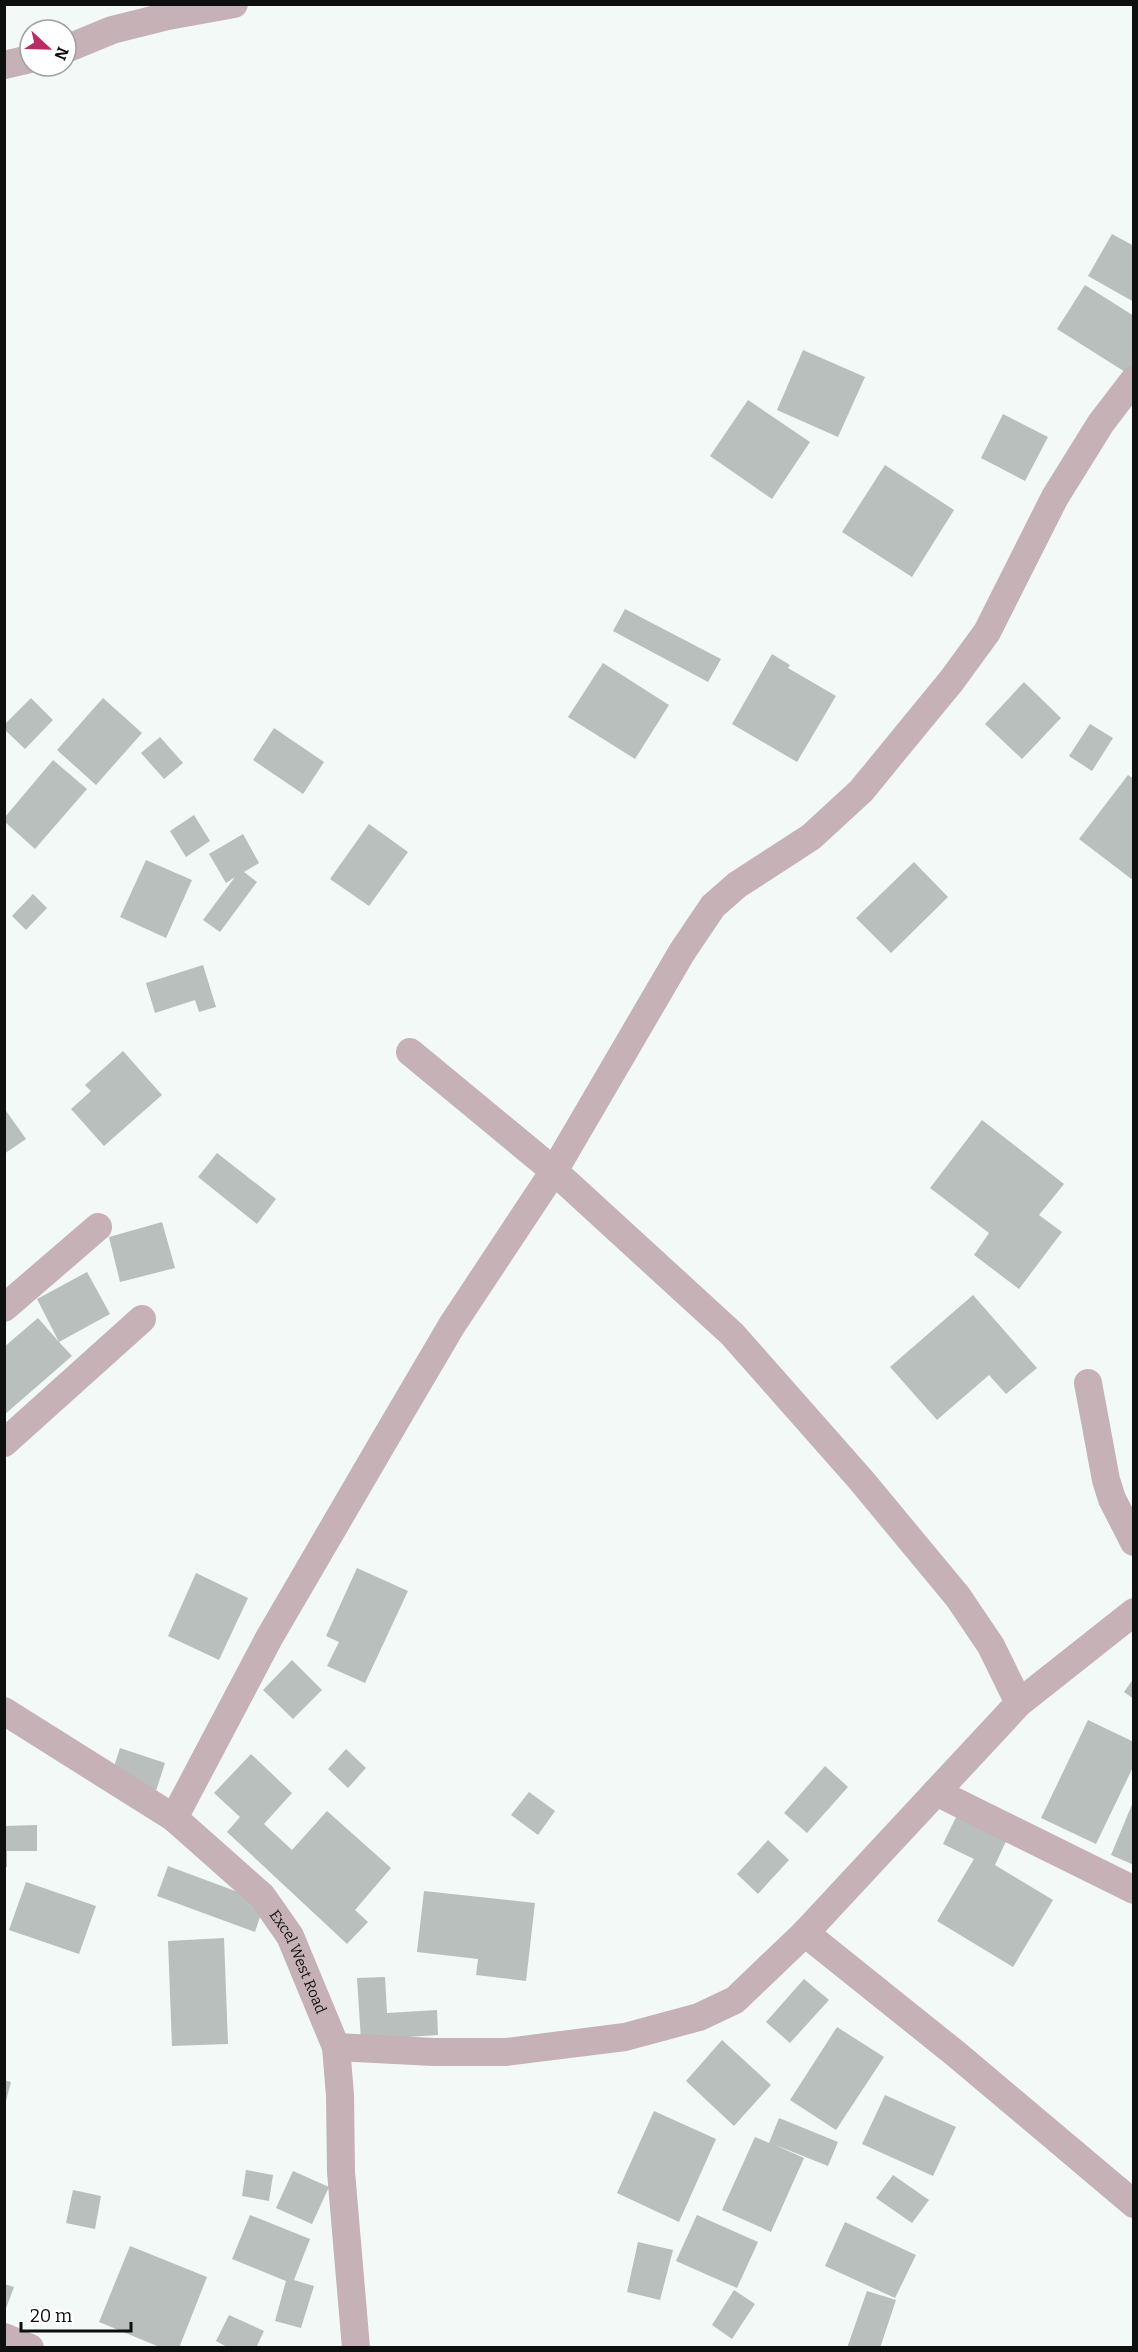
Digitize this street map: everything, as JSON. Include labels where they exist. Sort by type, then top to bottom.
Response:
[{"type":"street","points":[[78,44],[123,27],[234,4]]},
{"type":"street","points":[[174,1818],[269,1638],[407,1401],[452,1325],[554,1171],[644,1013],[713,906],[737,885],[811,837],[861,791],[959,670],[987,632],[1055,497],[1101,423],[1134,380]]},
{"type":"street","points":[[410,1052],[554,1171],[732,1334],[861,1480],[958,1597],[992,1646],[1019,1703]]},
{"type":"street","points":[[4,1308],[98,1227]]},
{"type":"street","points":[[4,1443],[142,1319]]},
{"type":"street","points":[[1088,1383],[1106,1480],[1112,1499],[1134,1542]]},
{"type":"street","points":[[336,2047],[434,2052],[506,2052],[625,2037],[699,2017],[735,2000],[805,1933],[1019,1703],[1134,1612]]},
{"type":"street","name":"Excel West Road","points":[[4,1711],[174,1818],[262,1896],[290,1936],[336,2047],[340,2095],[341,2172],[356,2348]]},
{"type":"street","points":[[936,1792],[1134,1890]]},
{"type":"street","points":[[805,1933],[956,2054],[1134,2204]]},
{"type":"street","points":[[4,2337],[30,2348]]},
{"type":"building","points":[[1112,234],[1134,246],[1134,302],[1088,276]]},
{"type":"building","points":[[1085,285],[1134,316],[1134,369],[1130,375],[1057,329]]},
{"type":"building","points":[[803,350],[865,377],[838,437],[777,410]]},
{"type":"building","points":[[748,400],[810,442],[772,499],[710,456]]},
{"type":"building","points":[[1003,414],[1048,437],[1025,481],[981,458]]},
{"type":"building","points":[[885,465],[954,510],[912,577],[842,532]]},
{"type":"building","points":[[625,609],[721,659],[708,682],[613,631]]},
{"type":"building","points":[[772,654],[790,665],[788,668],[836,696],[797,762],[732,724]]},
{"type":"building","points":[[603,663],[669,705],[635,759],[568,717]]},
{"type":"building","points":[[1024,682],[1061,718],[1022,759],[985,724]]},
{"type":"building","points":[[31,698],[53,720],[25,749],[4,729],[4,725]]},
{"type":"building","points":[[103,698],[142,733],[96,785],[57,750]]},
{"type":"building","points":[[1090,724],[1113,738],[1092,771],[1069,756]]},
{"type":"building","points":[[274,728],[324,762],[303,794],[253,760]]},
{"type":"building","points":[[160,737],[183,763],[164,779],[141,753]]},
{"type":"building","points":[[53,760],[87,789],[35,849],[5,822],[5,817]]},
{"type":"building","points":[[1128,775],[1134,779],[1134,881],[1079,839]]},
{"type":"building","points":[[194,815],[210,841],[186,857],[170,831]]},
{"type":"building","points":[[369,824],[408,852],[369,906],[330,879]]},
{"type":"building","points":[[243,834],[259,863],[244,872],[257,882],[220,932],[203,920],[235,877],[226,883],[209,854]]},
{"type":"building","points":[[146,860],[192,880],[166,938],[120,917]]},
{"type":"building","points":[[914,862],[948,897],[891,953],[856,918]]},
{"type":"building","points":[[33,894],[47,908],[26,930],[12,916]]},
{"type":"building","points":[[203,965],[216,1007],[199,1012],[195,1000],[155,1013],[146,983]]},
{"type":"building","points":[[123,1051],[162,1095],[104,1146],[71,1109],[91,1091],[85,1085]]},
{"type":"building","points":[[4,1108],[26,1139],[4,1154]]},
{"type":"building","points":[[982,1120],[1064,1184],[1039,1215],[1062,1232],[1019,1289],[974,1255],[989,1233],[930,1188]]},
{"type":"building","points":[[217,1153],[276,1199],[257,1224],[198,1177]]},
{"type":"building","points":[[162,1222],[175,1268],[120,1282],[109,1237]]},
{"type":"building","points":[[87,1272],[110,1314],[59,1342],[37,1299]]},
{"type":"building","points":[[973,1295],[1037,1368],[1006,1394],[989,1375],[937,1420],[890,1367]]},
{"type":"building","points":[[38,1318],[72,1356],[4,1415],[4,1347]]},
{"type":"building","points":[[357,1568],[408,1591],[365,1683],[327,1666],[339,1642],[326,1636]]},
{"type":"building","points":[[196,1573],[248,1598],[219,1660],[168,1636]]},
{"type":"building","points":[[292,1660],[322,1690],[293,1719],[263,1690]]},
{"type":"building","points":[[1134,1678],[1134,1699],[1124,1692]]},
{"type":"building","points":[[1088,1720],[1134,1742],[1134,1765],[1096,1844],[1041,1818]]},
{"type":"building","points":[[120,1748],[165,1763],[154,1797],[109,1782]]},
{"type":"building","points":[[346,1749],[366,1768],[348,1788],[328,1769]]},
{"type":"building","points":[[251,1754],[292,1793],[264,1824],[292,1850],[327,1811],[391,1868],[355,1910],[368,1922],[347,1944],[227,1832],[240,1817],[214,1793]]},
{"type":"building","points":[[825,1766],[848,1787],[807,1833],[784,1813]]},
{"type":"building","points":[[529,1792],[555,1811],[538,1835],[511,1815]]},
{"type":"building","points":[[1134,1802],[1134,1865],[1111,1855]]},
{"type":"building","points":[[958,1813],[1008,1837],[995,1865],[1053,1900],[1013,1967],[937,1921],[974,1859],[943,1844]]},
{"type":"building","points":[[37,1825],[37,1851],[7,1851],[7,1867],[4,1867],[4,1826]]},
{"type":"building","points":[[768,1840],[789,1860],[758,1894],[737,1874]]},
{"type":"building","points":[[168,1866],[265,1902],[255,1932],[157,1896]]},
{"type":"building","points":[[26,1882],[96,1906],[79,1954],[9,1930]]},
{"type":"building","points":[[424,1891],[535,1903],[526,1981],[476,1975],[478,1959],[417,1952]]},
{"type":"building","points":[[224,1938],[228,2044],[172,2046],[168,1941]]},
{"type":"building","points":[[385,1977],[387,2013],[437,2010],[438,2035],[361,2040],[357,1978]]},
{"type":"building","points":[[804,1979],[829,2000],[790,2043],[766,2022]]},
{"type":"building","points":[[837,2027],[884,2057],[836,2130],[790,2100]]},
{"type":"building","points":[[722,2040],[771,2085],[734,2126],[686,2081]]},
{"type":"building","points":[[4,2080],[11,2082],[5,2105],[4,2105]]},
{"type":"building","points":[[885,2095],[956,2127],[933,2176],[862,2144]]},
{"type":"building","points":[[654,2111],[716,2139],[679,2222],[617,2193]]},
{"type":"building","points":[[779,2118],[838,2142],[828,2166],[773,2144],[804,2158],[771,2232],[722,2210],[755,2137],[769,2143]]},
{"type":"building","points":[[246,2170],[273,2175],[269,2201],[242,2196]]},
{"type":"building","points":[[293,2171],[329,2187],[312,2224],[276,2208]]},
{"type":"building","points":[[893,2175],[929,2200],[912,2223],[876,2198]]},
{"type":"building","points":[[73,2190],[101,2196],[95,2229],[66,2223]]},
{"type":"building","points":[[250,2215],[310,2239],[294,2280],[314,2286],[301,2328],[275,2321],[286,2281],[232,2259]]},
{"type":"building","points":[[697,2215],[758,2242],[737,2288],[676,2261]]},
{"type":"building","points":[[845,2222],[916,2255],[895,2298],[825,2266]]},
{"type":"building","points":[[638,2242],[673,2250],[660,2300],[627,2292]]},
{"type":"building","points":[[130,2246],[207,2277],[179,2348],[162,2348],[99,2322]]},
{"type":"building","points":[[4,2284],[14,2287],[5,2311],[4,2311]]},
{"type":"building","points":[[734,2290],[755,2304],[732,2339],[712,2325]]},
{"type":"building","points":[[867,2291],[896,2300],[880,2348],[847,2348]]},
{"type":"building","points":[[229,2315],[264,2331],[256,2348],[229,2348],[216,2341]]}]
